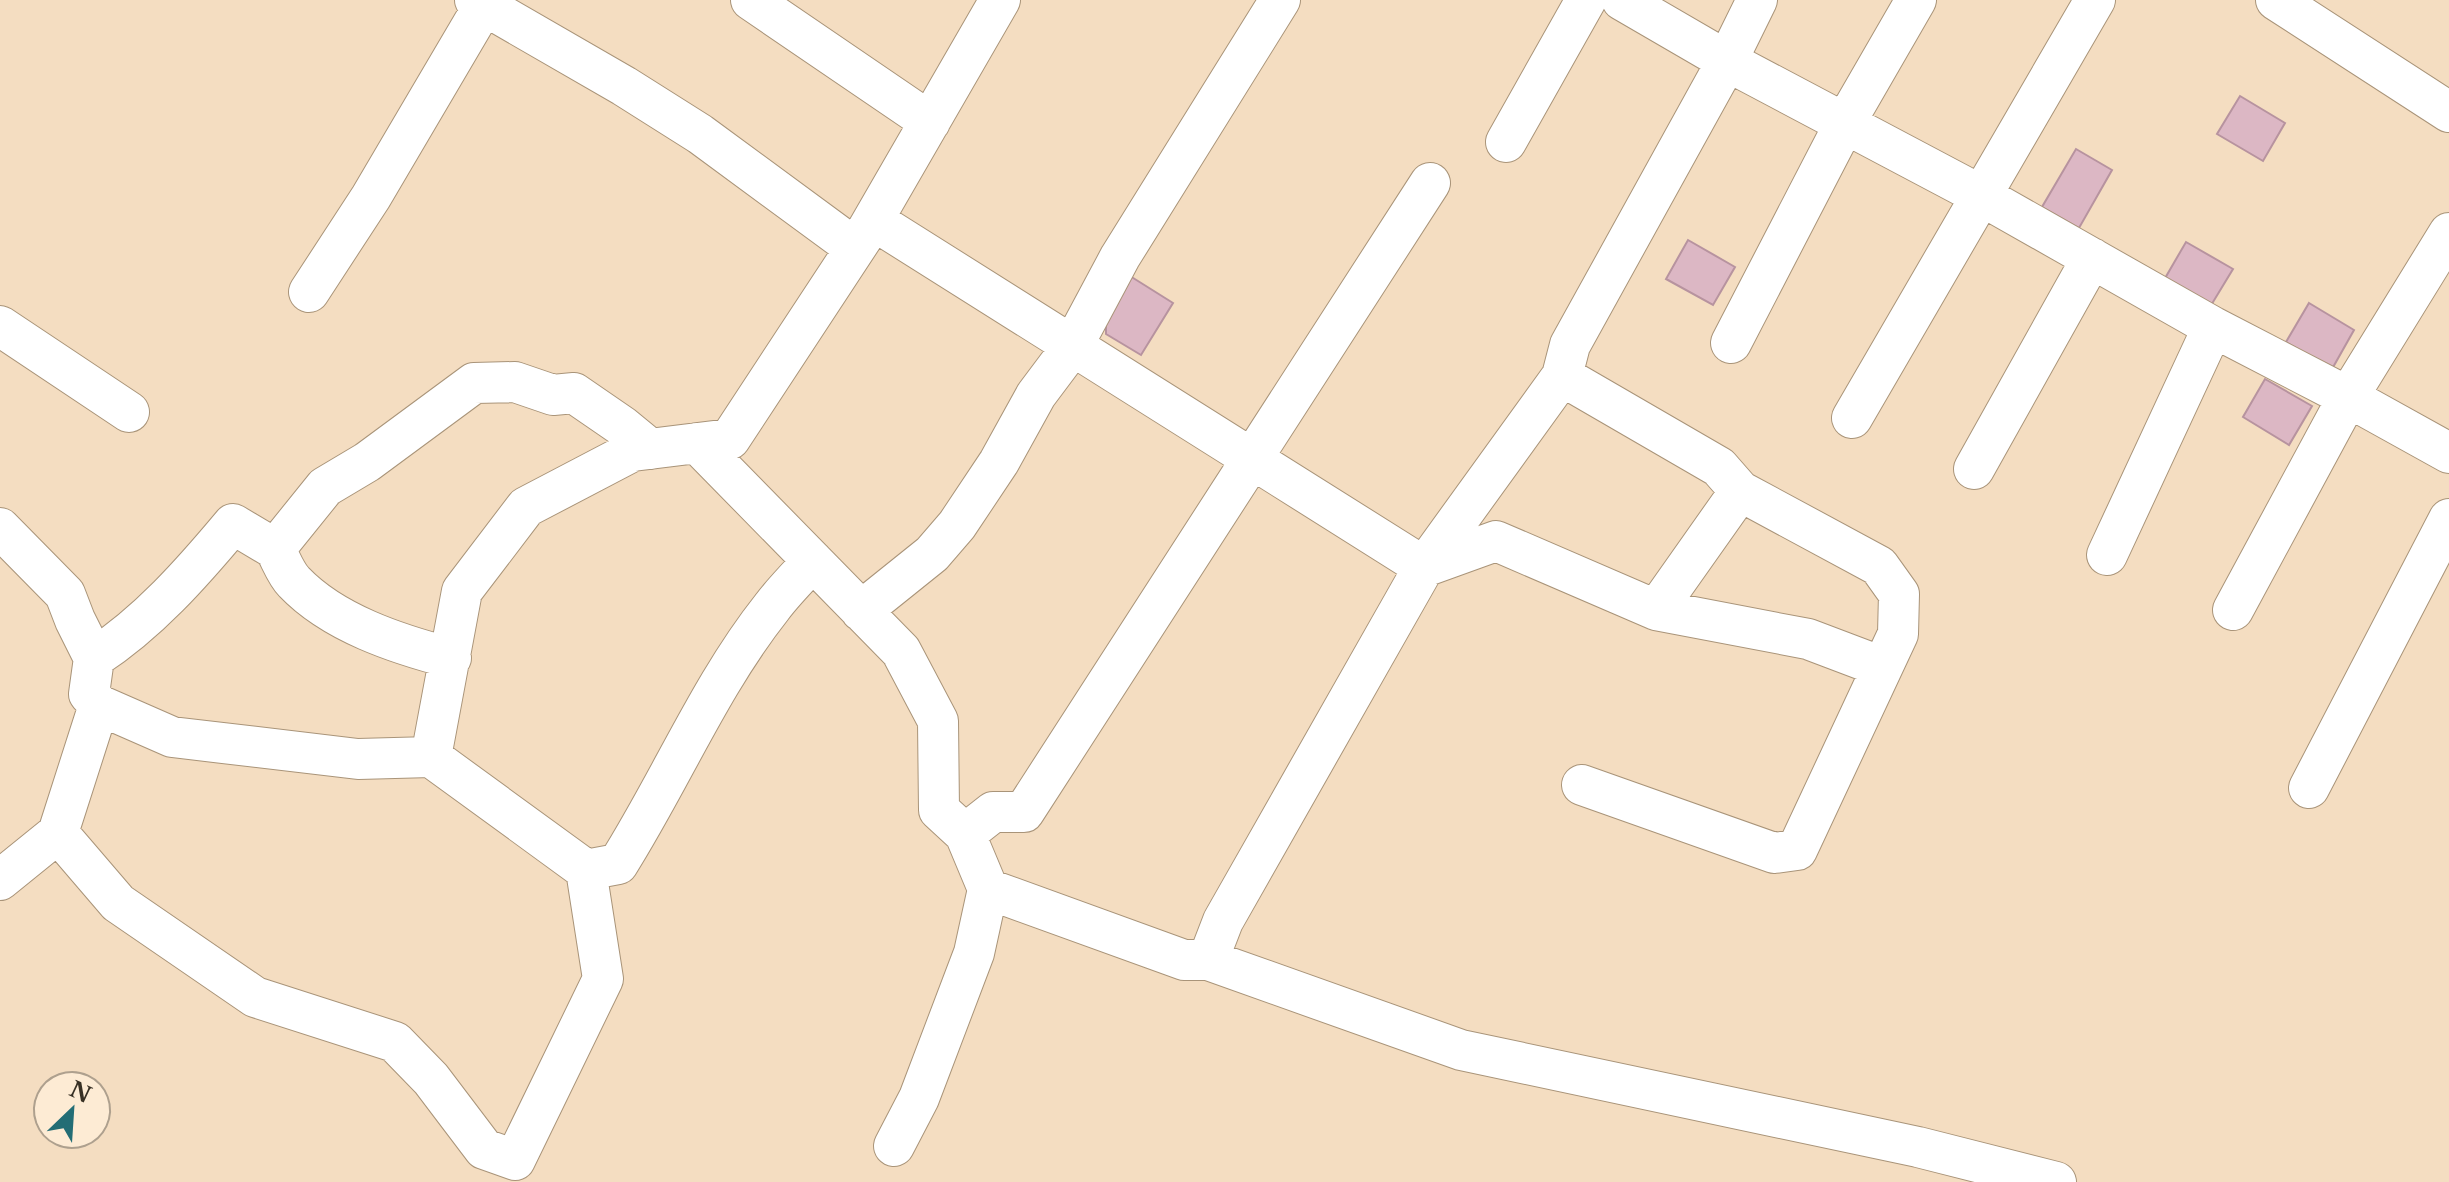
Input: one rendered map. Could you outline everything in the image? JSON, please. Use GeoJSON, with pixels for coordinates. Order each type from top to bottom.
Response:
{"type":"FeatureCollection","features":[{"type":"Feature","properties":{"kind":"street"},"geometry":{"type":"LineString","coordinates":[[751,0],[930,122]]}},
{"type":"Feature","properties":{"kind":"street"},"geometry":{"type":"LineString","coordinates":[[431,757],[462,591],[526,507],[633,451],[730,439],[864,234],[1000,0]]}},
{"type":"Feature","properties":{"kind":"street"},"geometry":{"type":"LineString","coordinates":[[861,611],[932,554],[957,525],[999,462],[1036,395],[1072,347],[1120,257],[1280,0]]}},
{"type":"Feature","properties":{"kind":"street"},"geometry":{"type":"LineString","coordinates":[[1506,142],[1586,0]]}},
{"type":"Feature","properties":{"kind":"street"},"geometry":{"type":"LineString","coordinates":[[1622,0],[1727,61],[1982,196],[2213,327],[2449,453]]}},
{"type":"Feature","properties":{"kind":"street"},"geometry":{"type":"LineString","coordinates":[[1208,960],[1223,921],[1424,567],[1562,376],[1570,345],[1727,61],[1757,0]]}},
{"type":"Feature","properties":{"kind":"street"},"geometry":{"type":"LineString","coordinates":[[1731,343],[1845,123],[1916,0]]}},
{"type":"Feature","properties":{"kind":"street"},"geometry":{"type":"LineString","coordinates":[[1852,418],[2095,0]]}},
{"type":"Feature","properties":{"kind":"street"},"geometry":{"type":"LineString","coordinates":[[2276,0],[2449,112]]}},
{"type":"Feature","properties":{"kind":"street"},"geometry":{"type":"LineString","coordinates":[[309,292],[371,197],[479,2],[864,234],[1072,347],[1253,457],[1424,567]]}},
{"type":"Feature","properties":{"kind":"street"},"geometry":{"type":"LineString","coordinates":[[965,834],[993,812],[1024,812],[1430,183]]}},
{"type":"Feature","properties":{"kind":"street"},"geometry":{"type":"LineString","coordinates":[[2233,610],[2348,397],[2449,233]]}},
{"type":"Feature","properties":{"kind":"street"},"geometry":{"type":"LineString","coordinates":[[1974,469],[2092,258]]}},
{"type":"Feature","properties":{"kind":"street"},"geometry":{"type":"LineString","coordinates":[[0,326],[129,412]]}},
{"type":"Feature","properties":{"kind":"street"},"geometry":{"type":"LineString","coordinates":[[2107,555],[2213,327]]}},
{"type":"Feature","properties":{"kind":"street"},"geometry":{"type":"LineString","coordinates":[[1562,376],[1719,467],[1740,491],[1879,566],[1899,594],[1898,634],[1797,850],[1774,853],[1582,785]]}},
{"type":"Feature","properties":{"kind":"street"},"geometry":{"type":"LineString","coordinates":[[275,549],[325,487],[367,462],[474,383],[515,382],[553,395],[574,393],[650,449]]}},
{"type":"Feature","properties":{"kind":"street"},"geometry":{"type":"LineString","coordinates":[[697,443],[901,651],[938,721],[939,810],[965,834],[988,889],[974,953],[919,1098],[894,1146]]}},
{"type":"Feature","properties":{"kind":"street"},"geometry":{"type":"LineString","coordinates":[[1656,610],[1740,491]]}},
{"type":"Feature","properties":{"kind":"street"},"geometry":{"type":"LineString","coordinates":[[2309,788],[2449,519]]}},
{"type":"Feature","properties":{"kind":"street"},"geometry":{"type":"LineString","coordinates":[[94,658],[122,640],[199,565],[233,524],[275,549],[292,580],[327,610],[361,627],[451,658]]}},
{"type":"Feature","properties":{"kind":"street"},"geometry":{"type":"LineString","coordinates":[[0,528],[65,594],[94,658],[89,694],[99,705],[172,737],[358,759],[431,757],[586,870],[603,979],[515,1160],[484,1149],[431,1079],[395,1042],[255,997],[118,903],[58,833]]}},
{"type":"Feature","properties":{"kind":"street"},"geometry":{"type":"LineString","coordinates":[[1424,567],[1496,541],[1656,610],[1808,639],[1882,667]]}},
{"type":"Feature","properties":{"kind":"street"},"geometry":{"type":"LineString","coordinates":[[586,870],[618,864],[653,809],[719,686],[771,608],[813,561]]}},
{"type":"Feature","properties":{"kind":"street"},"geometry":{"type":"LineString","coordinates":[[0,880],[58,833],[99,705]]}},
{"type":"Feature","properties":{"kind":"street"},"geometry":{"type":"LineString","coordinates":[[988,889],[1184,960],[1208,960],[1461,1050],[1918,1147],[2056,1182]]}},
{"type":"Feature","properties":{"kind":"building"},"geometry":{"type":"Polygon","coordinates":[[[2240,96],[2285,123],[2263,161],[2217,134],[2240,96]]]}},
{"type":"Feature","properties":{"kind":"building"},"geometry":{"type":"Polygon","coordinates":[[[2076,149],[2112,170],[2079,228],[2042,207],[2076,149]]]}},
{"type":"Feature","properties":{"kind":"building"},"geometry":{"type":"Polygon","coordinates":[[[1688,240],[1735,267],[1713,305],[1666,279],[1688,240]]]}},
{"type":"Feature","properties":{"kind":"building"},"geometry":{"type":"Polygon","coordinates":[[[2186,242],[2233,269],[2210,307],[2164,280],[2186,242]]]}},
{"type":"Feature","properties":{"kind":"building"},"geometry":{"type":"Polygon","coordinates":[[[1130,276],[1173,303],[1141,355],[1106,334],[1106,316],[1130,276]]]}},
{"type":"Feature","properties":{"kind":"building"},"geometry":{"type":"Polygon","coordinates":[[[2309,303],[2354,330],[2332,369],[2286,342],[2309,303]]]}},
{"type":"Feature","properties":{"kind":"building"},"geometry":{"type":"Polygon","coordinates":[[[2265,379],[2312,406],[2289,445],[2243,417],[2265,379]]]}}]}
